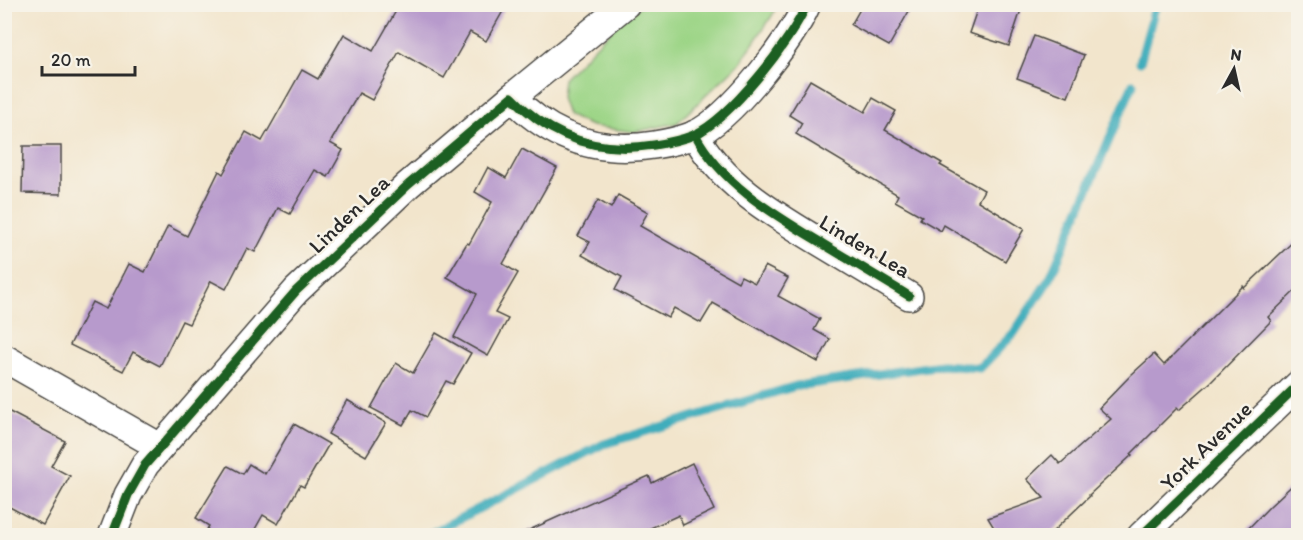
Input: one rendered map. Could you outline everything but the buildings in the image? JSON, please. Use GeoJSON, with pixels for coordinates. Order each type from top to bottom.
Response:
{"type":"FeatureCollection","features":[{"type":"Feature","properties":{"kind":"street","name":"Linden Lea"},"geometry":{"type":"LineString","coordinates":[[112,536],[128,495],[145,465],[296,291],[408,185],[626,4]]}},
{"type":"Feature","properties":{"kind":"street"},"geometry":{"type":"LineString","coordinates":[[512,97],[547,127],[576,140],[607,147],[640,147],[675,141],[695,134],[717,119],[742,96],[778,50],[807,4]]}},
{"type":"Feature","properties":{"kind":"street","name":"Linden Lea"},"geometry":{"type":"LineString","coordinates":[[695,134],[702,148],[746,194],[795,227],[909,296]]}},
{"type":"Feature","properties":{"kind":"street"},"geometry":{"type":"LineString","coordinates":[[4,358],[160,447]]}},
{"type":"Feature","properties":{"kind":"street","name":"York Avenue"},"geometry":{"type":"LineString","coordinates":[[1141,536],[1299,385]]}},
{"type":"Feature","properties":{"kind":"green space"},"geometry":{"type":"Polygon","coordinates":[[[642,5],[777,5],[740,63],[677,123],[634,132],[591,126],[567,115],[561,98],[563,79],[622,19],[642,5]]]}},
{"type":"Feature","properties":{"kind":"waterway"},"geometry":{"type":"LineString","coordinates":[[1140,62],[1156,4]]}},
{"type":"Feature","properties":{"kind":"waterway"},"geometry":{"type":"LineString","coordinates":[[426,536],[604,444],[796,386],[942,365],[980,368],[1014,333],[1050,278],[1133,84]]}},
{"type":"Feature","properties":{"kind":"cycle path"},"geometry":{"type":"LineString","coordinates":[[112,536],[128,495],[145,465],[296,291],[408,185],[512,97],[527,111],[559,133],[595,145],[633,147],[659,144],[694,135],[709,126],[742,96],[788,38],[807,4]]}},
{"type":"Feature","properties":{"kind":"cycle path"},"geometry":{"type":"LineString","coordinates":[[695,134],[720,169],[751,197],[787,222],[909,296]]}},
{"type":"Feature","properties":{"kind":"cycle path"},"geometry":{"type":"LineString","coordinates":[[1141,536],[1298,385]]}}]}
